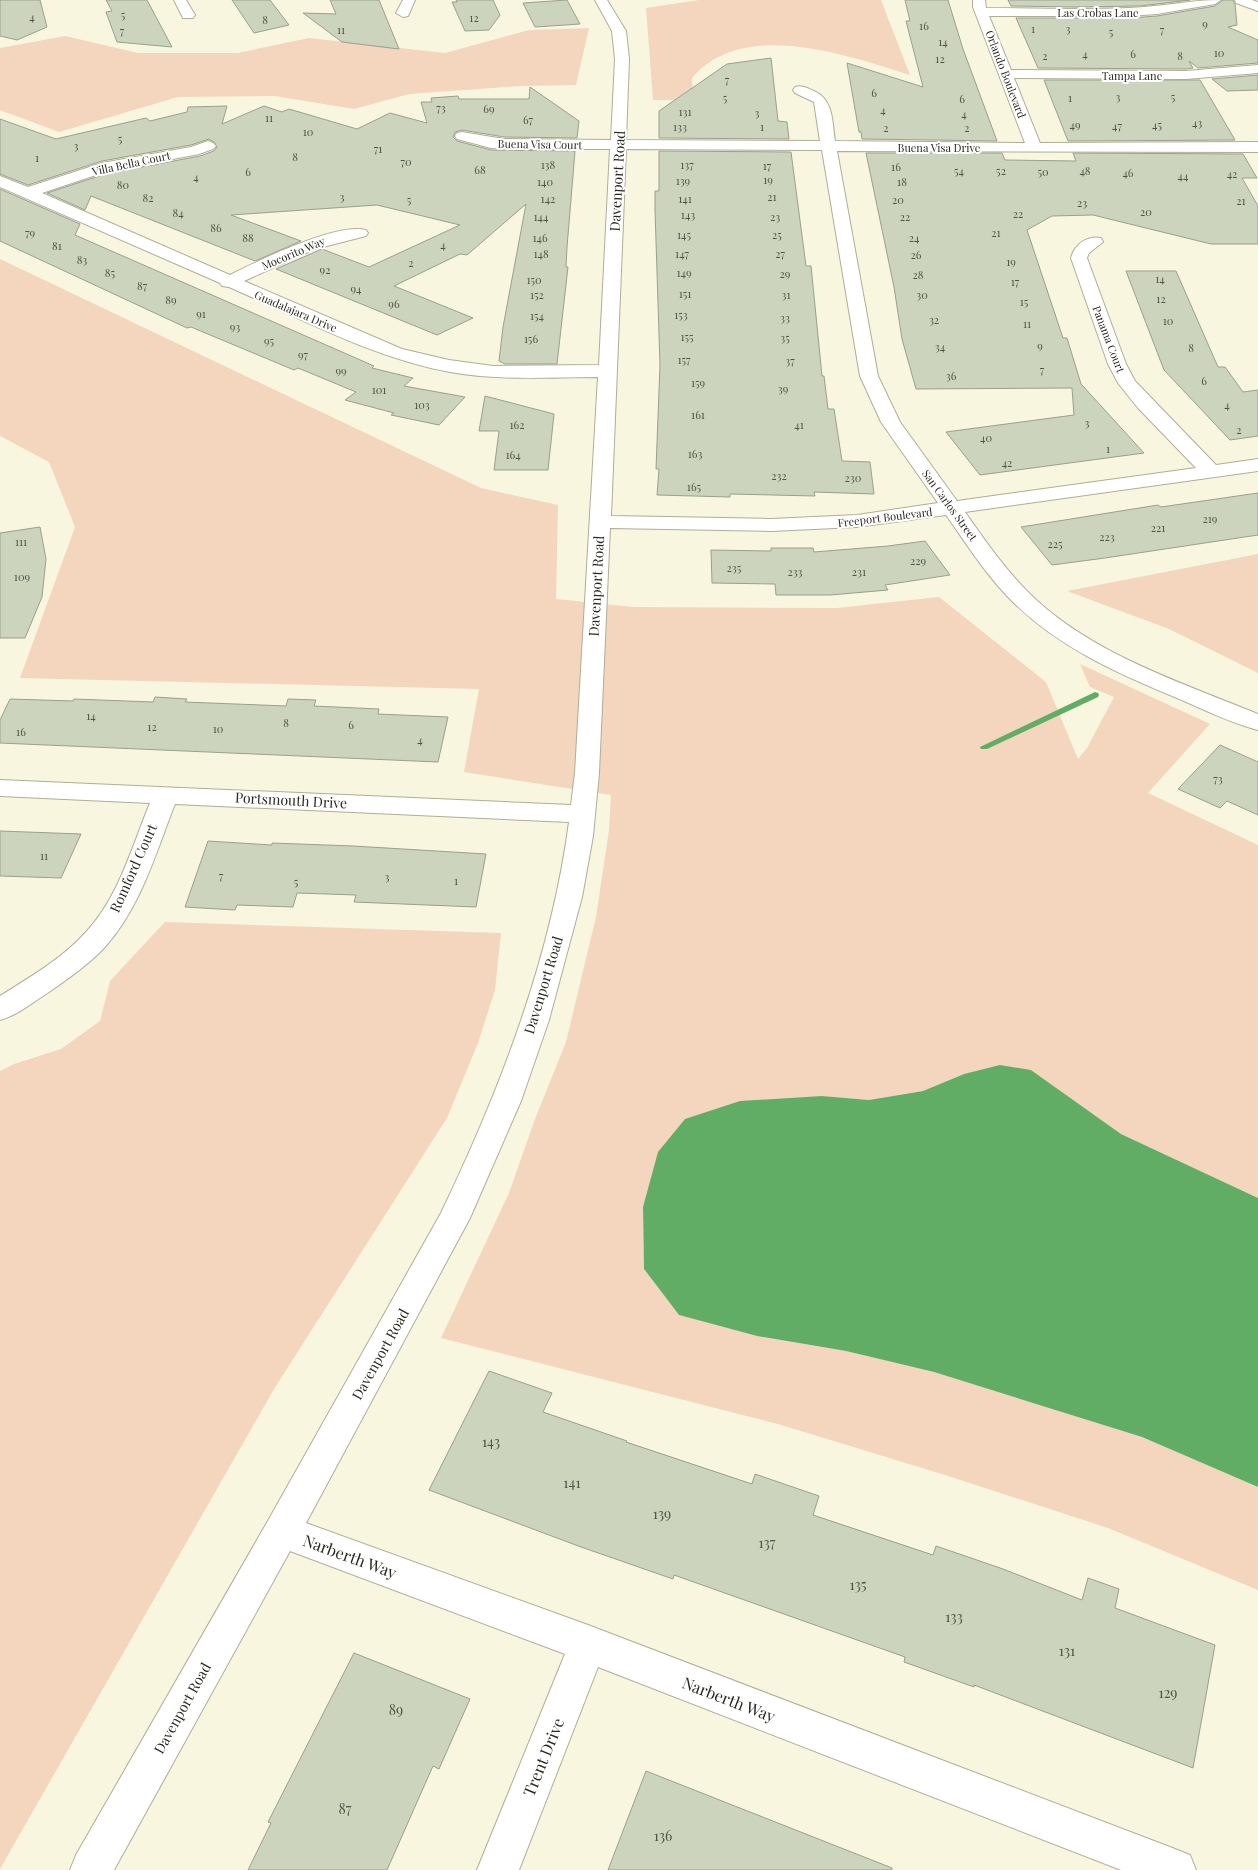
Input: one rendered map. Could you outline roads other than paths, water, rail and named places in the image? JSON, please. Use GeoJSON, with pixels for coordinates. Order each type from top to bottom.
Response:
{"type":"FeatureCollection","features":[{"type":"Feature","properties":{"kind":"street"},"geometry":{"type":"LineString","coordinates":[[180,0],[188,15]]}},
{"type":"Feature","properties":{"kind":"street"},"geometry":{"type":"LineString","coordinates":[[403,13],[410,0]]}},
{"type":"Feature","properties":{"kind":"street","name":"Davenport Road"},"geometry":{"type":"LineString","coordinates":[[90,1870],[421,1281],[480,1165],[514,1080],[547,978],[570,896],[587,773],[619,144],[621,37],[612,17],[601,0]]}},
{"type":"Feature","properties":{"kind":"street","name":"Las Crobas Lane"},"geometry":{"type":"LineString","coordinates":[[980,6],[1129,12],[1157,10],[1215,0]]}},
{"type":"Feature","properties":{"kind":"street"},"geometry":{"type":"LineString","coordinates":[[1241,0],[1258,8]]}},
{"type":"Feature","properties":{"kind":"street","name":"Orlando Boulevard"},"geometry":{"type":"LineString","coordinates":[[980,6],[1034,147]]}},
{"type":"Feature","properties":{"kind":"street","name":"Tampa Lane"},"geometry":{"type":"LineString","coordinates":[[1006,74],[1186,75],[1258,69]]}},
{"type":"Feature","properties":{"kind":"street","name":"San Carlos Street"},"geometry":{"type":"LineString","coordinates":[[800,90],[818,98],[821,102],[871,382],[878,401],[894,428],[1001,574],[1027,603],[1048,621],[1075,639],[1124,666],[1258,723]]}},
{"type":"Feature","properties":{"kind":"street","name":"Buena Visa Court"},"geometry":{"type":"LineString","coordinates":[[462,136],[485,142],[504,144],[619,144]]}},
{"type":"Feature","properties":{"kind":"street","name":"Buena Visa Drive"},"geometry":{"type":"LineString","coordinates":[[619,144],[1258,147]]}},
{"type":"Feature","properties":{"kind":"street","name":"Villa Bella Court"},"geometry":{"type":"LineString","coordinates":[[27,193],[102,168],[194,151],[208,146]]}},
{"type":"Feature","properties":{"kind":"street","name":"Guadalajara Drive"},"geometry":{"type":"LineString","coordinates":[[0,181],[228,282],[396,353],[449,366],[493,372],[608,371]]}},
{"type":"Feature","properties":{"kind":"street","name":"Mocorito Way"},"geometry":{"type":"LineString","coordinates":[[228,282],[303,247],[335,236],[360,233]]}},
{"type":"Feature","properties":{"kind":"street","name":"Panama Court"},"geometry":{"type":"LineString","coordinates":[[1095,242],[1084,247],[1079,253],[1079,258],[1122,374],[1134,393],[1212,472]]}},
{"type":"Feature","properties":{"kind":"street","name":"Freeport Boulevard"},"geometry":{"type":"LineString","coordinates":[[600,522],[771,525],[857,521],[1258,465]]}},
{"type":"Feature","properties":{"kind":"street","name":"Portsmouth Drive"},"geometry":{"type":"LineString","coordinates":[[0,788],[582,814]]}},
{"type":"Feature","properties":{"kind":"street","name":"Romford Court"},"geometry":{"type":"LineString","coordinates":[[0,1010],[80,955],[97,938],[123,898],[166,794]]}},
{"type":"Feature","properties":{"kind":"street","name":"Narberth Way"},"geometry":{"type":"LineString","coordinates":[[282,1531],[588,1644],[1175,1870]]}},
{"type":"Feature","properties":{"kind":"street","name":"Trent Drive"},"geometry":{"type":"LineString","coordinates":[[498,1870],[588,1644]]}},
{"type":"Feature","properties":{"kind":"waterway"},"geometry":{"type":"LineString","coordinates":[[984,747],[1095,695]]}}]}
